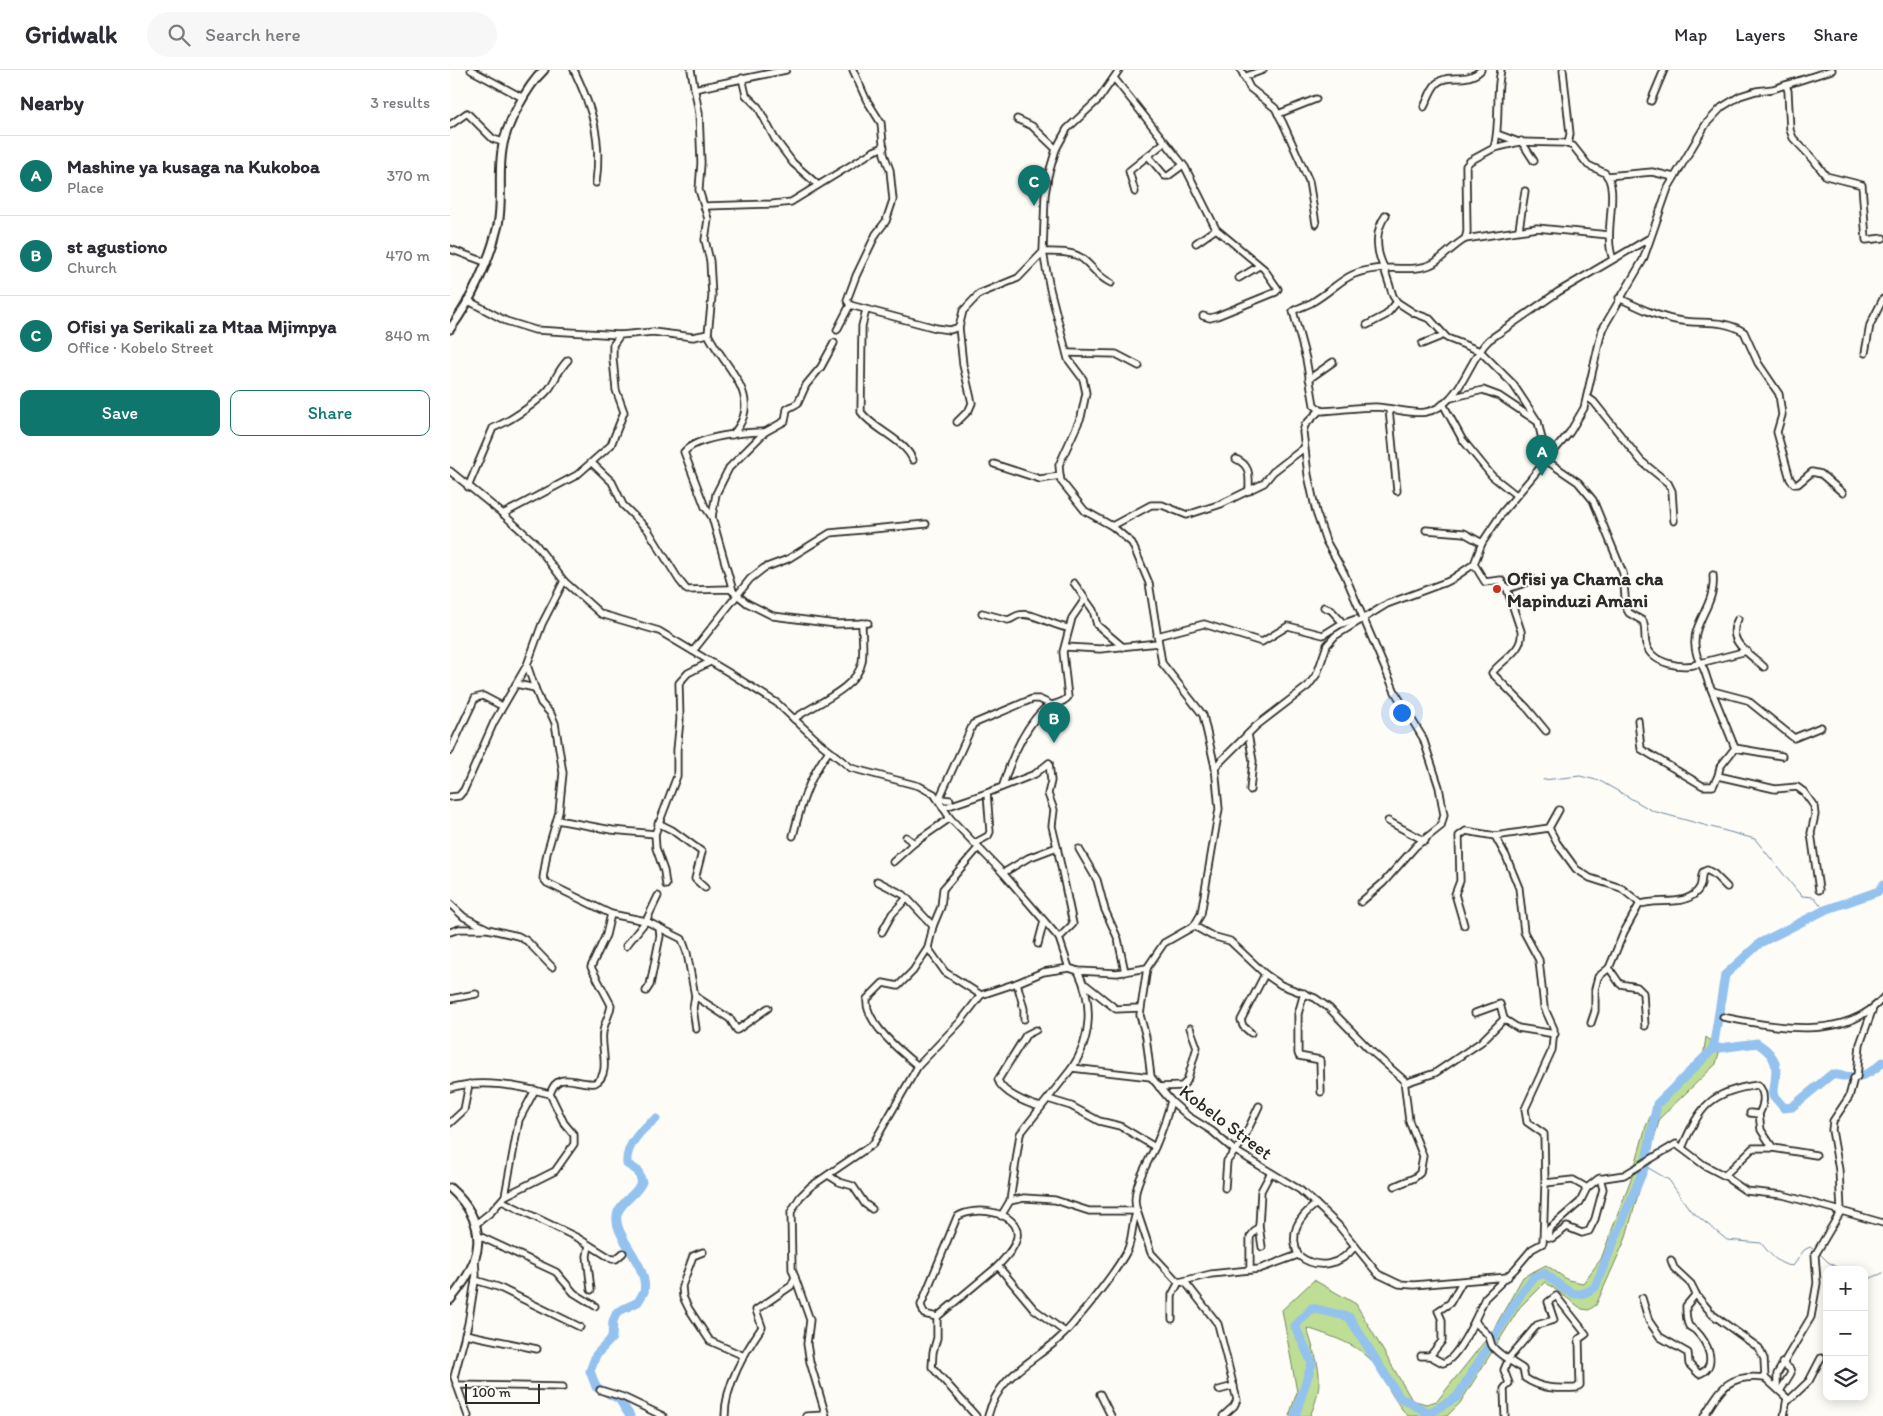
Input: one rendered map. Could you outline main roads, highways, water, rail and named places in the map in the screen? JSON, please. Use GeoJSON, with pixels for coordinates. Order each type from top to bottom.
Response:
{"type":"FeatureCollection","features":[{"type":"Feature","properties":{"kind":"waterway"},"geometry":{"type":"LineString","coordinates":[[1543,780],[1580,776],[1600,781],[1653,811],[1755,839],[1798,892],[1802,896],[1814,897],[1825,910]]}},
{"type":"Feature","properties":{"kind":"waterway"},"geometry":{"type":"LineString","coordinates":[[1295,1416],[1312,1363],[1295,1326],[1312,1308],[1349,1317],[1399,1397],[1429,1413],[1457,1397],[1522,1292],[1534,1277],[1544,1273],[1574,1294],[1581,1294],[1595,1287],[1645,1166],[1657,1104],[1713,1049],[1725,975],[1760,943],[1825,910],[1879,891],[1883,885]]}},
{"type":"Feature","properties":{"kind":"waterway"},"geometry":{"type":"LineString","coordinates":[[1713,1049],[1757,1043],[1765,1049],[1774,1059],[1776,1078],[1773,1095],[1784,1108],[1792,1107],[1832,1074],[1847,1077],[1865,1075],[1883,1062]]}},
{"type":"Feature","properties":{"kind":"waterway"},"geometry":{"type":"LineString","coordinates":[[630,1416],[619,1399],[596,1387],[590,1371],[596,1355],[612,1338],[613,1321],[617,1312],[638,1302],[644,1292],[644,1281],[641,1271],[619,1230],[617,1221],[620,1208],[642,1182],[638,1171],[627,1164],[629,1151],[640,1132],[656,1119]]}},
{"type":"Feature","properties":{"kind":"waterway"},"geometry":{"type":"LineString","coordinates":[[1645,1166],[1669,1180],[1690,1210],[1727,1240],[1761,1243],[1771,1255],[1783,1264],[1793,1266],[1804,1250],[1810,1247],[1814,1250]]}},
{"type":"Feature","properties":{"kind":"waterway"},"geometry":{"type":"LineString","coordinates":[[1819,1253],[1836,1266]]}},
{"type":"Feature","properties":{"kind":"waterway"},"geometry":{"type":"LineString","coordinates":[[1868,1279],[1883,1273]]}},
{"type":"Feature","properties":{"kind":"place","name":"Ofisi ya Serikali za Mtaa Mjimpya"},"geometry":{"type":"Point","coordinates":[1034,206]}},
{"type":"Feature","properties":{"kind":"place","name":"Mashine ya kusaga na Kukoboa"},"geometry":{"type":"Point","coordinates":[1542,476]}},
{"type":"Feature","properties":{"kind":"place","name":"Ofisi ya Chama cha Mapinduzi Amani"},"geometry":{"type":"Point","coordinates":[1497,589]}},
{"type":"Feature","properties":{"kind":"place","name":"st agustiono"},"geometry":{"type":"Point","coordinates":[1054,743]}}]}
